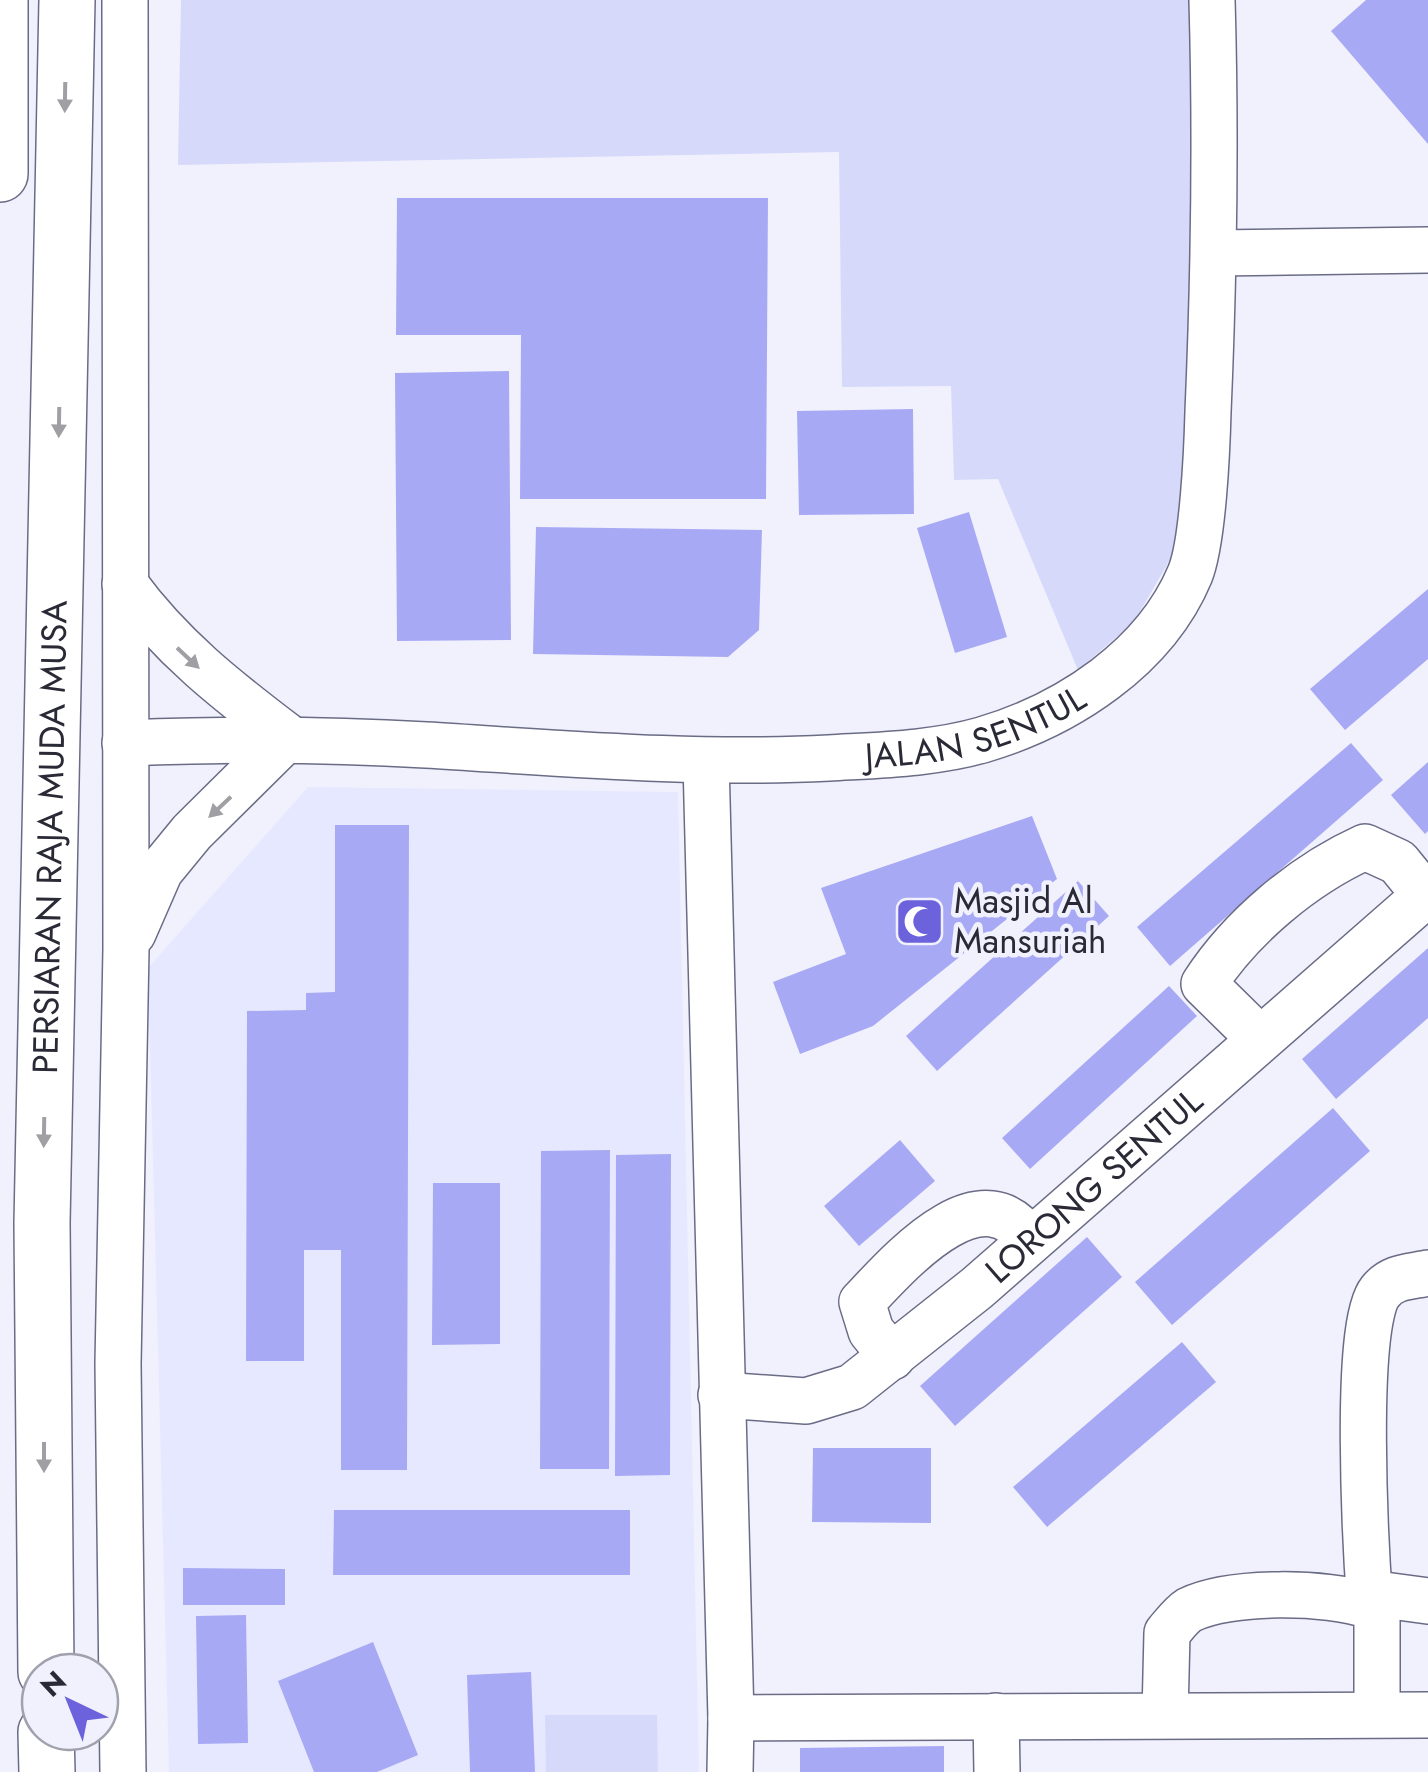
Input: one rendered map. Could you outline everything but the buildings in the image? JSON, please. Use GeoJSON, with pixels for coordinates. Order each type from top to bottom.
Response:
{"type":"FeatureCollection","features":[{"type":"Feature","properties":{"kind":"main road"},"geometry":{"type":"LineString","coordinates":[[0,0],[0,174]]}},
{"type":"Feature","properties":{"kind":"main road","name":"PERSIARAN RAJA MUDA MUSA"},"geometry":{"type":"LineString","coordinates":[[46,1652],[42,1223],[67,0]]}},
{"type":"Feature","properties":{"kind":"street"},"geometry":{"type":"LineString","coordinates":[[123,1772],[118,1364],[126,949],[125,0]]}},
{"type":"Feature","properties":{"kind":"street","name":"JALAN SENTUL"},"geometry":{"type":"LineString","coordinates":[[125,742],[288,737],[706,762],[896,754],[980,740],[1056,709],[1097,686],[1134,654],[1159,625],[1191,572],[1206,461],[1215,253],[1212,0]]}},
{"type":"Feature","properties":{"kind":"street"},"geometry":{"type":"LineString","coordinates":[[1215,253],[1428,250]]}},
{"type":"Feature","properties":{"kind":"street"},"geometry":{"type":"LineString","coordinates":[[125,584],[161,633],[196,666],[288,737],[192,832],[160,872],[126,949]]}},
{"type":"Feature","properties":{"kind":"street"},"geometry":{"type":"LineString","coordinates":[[706,762],[730,1772]]}},
{"type":"Feature","properties":{"kind":"street"},"geometry":{"type":"LineString","coordinates":[[1260,1038],[1204,984],[1223,956],[1259,921],[1334,861],[1365,847],[1398,862],[1427,894]]}},
{"type":"Feature","properties":{"kind":"street","name":"LORONG SENTUL"},"geometry":{"type":"LineString","coordinates":[[722,1395],[806,1402],[852,1386],[892,1357],[1208,1089],[1260,1038],[1427,894]]}},
{"type":"Feature","properties":{"kind":"street"},"geometry":{"type":"LineString","coordinates":[[892,1357],[871,1331],[862,1302],[898,1265],[959,1216],[998,1214],[1019,1225],[1030,1241]]}},
{"type":"Feature","properties":{"kind":"street"},"geometry":{"type":"LineString","coordinates":[[1377,1714],[1378,1620],[1369,1599],[1364,1347],[1377,1294],[1396,1278],[1428,1274]]}},
{"type":"Feature","properties":{"kind":"street"},"geometry":{"type":"LineString","coordinates":[[1166,1715],[1167,1633],[1186,1611],[1226,1598],[1428,1600]]}},
{"type":"Feature","properties":{"kind":"street"},"geometry":{"type":"LineString","coordinates":[[731,1718],[1428,1715]]}},
{"type":"Feature","properties":{"kind":"street"},"geometry":{"type":"LineString","coordinates":[[996,1716],[997,1772]]}},
{"type":"Feature","properties":{"kind":"shaded area"},"geometry":{"type":"Polygon","coordinates":[[[181,0],[1196,0],[1187,530],[1134,622],[1078,670],[998,479],[954,480],[951,386],[842,387],[839,152],[178,165],[181,0]]]}},
{"type":"Feature","properties":{"kind":"shaded area"},"geometry":{"type":"Polygon","coordinates":[[[308,787],[678,792],[699,1772],[169,1772],[148,968],[308,787]]]}},
{"type":"Feature","properties":{"kind":"shaded area"},"geometry":{"type":"Polygon","coordinates":[[[545,1715],[657,1715],[658,1772],[546,1772],[545,1715]]]}},
{"type":"Feature","properties":{"kind":"place","name":"Masjid Al Mansuriah"},"geometry":{"type":"Point","coordinates":[919,921]}}]}
